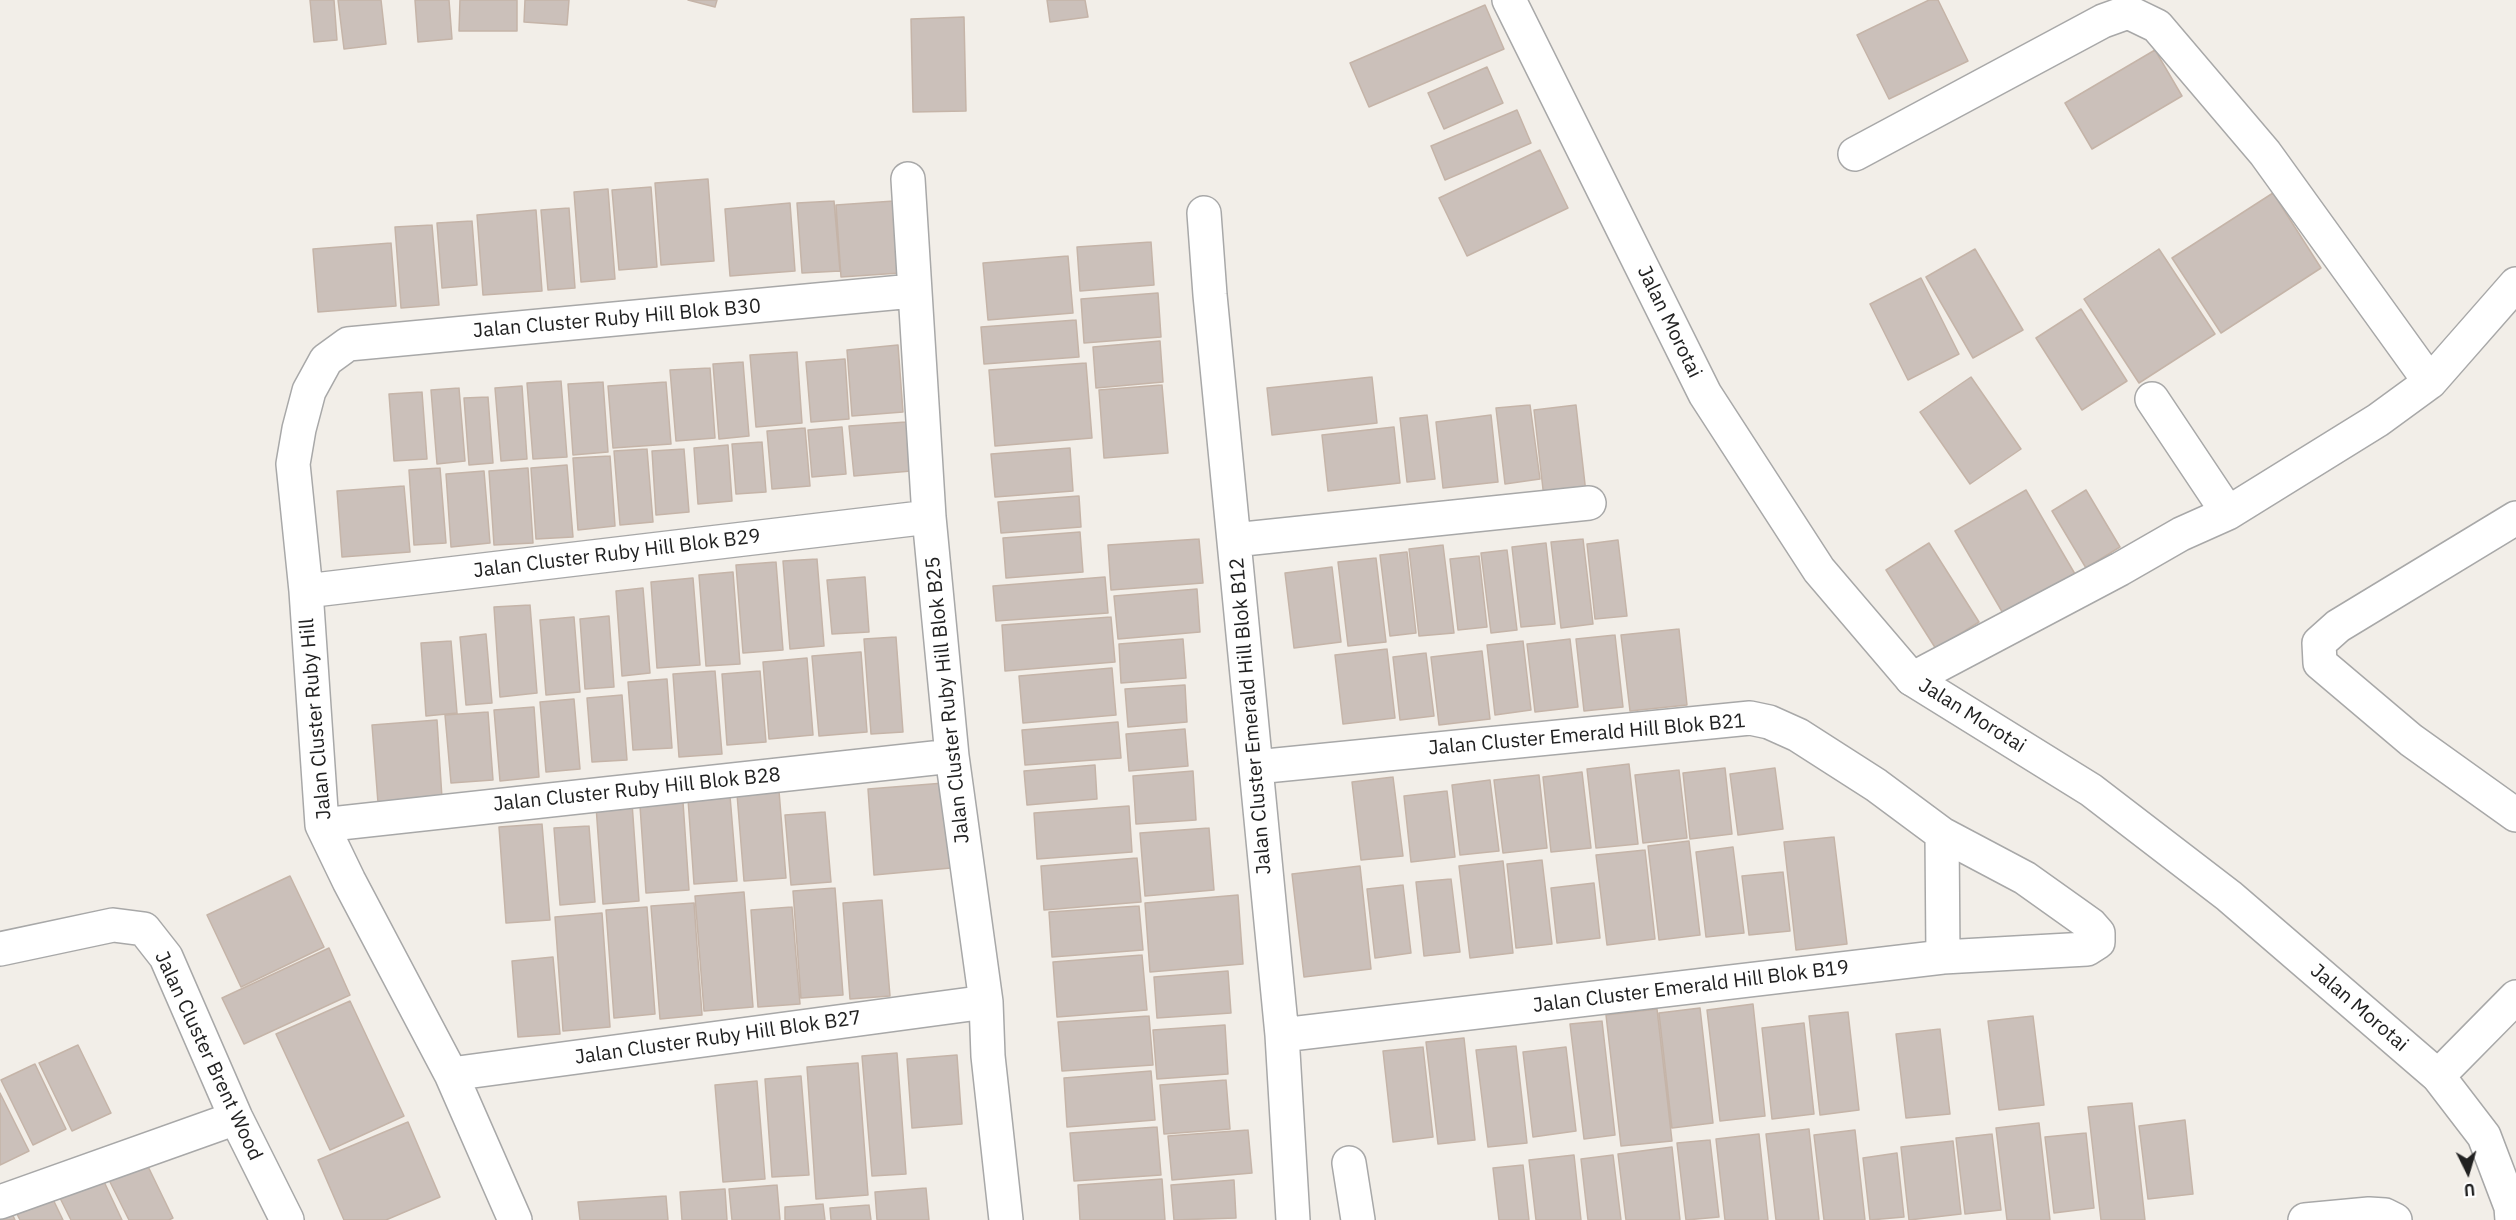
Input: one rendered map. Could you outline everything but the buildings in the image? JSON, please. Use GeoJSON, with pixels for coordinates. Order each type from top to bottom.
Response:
{"type":"FeatureCollection","features":[{"type":"Feature","properties":{"kind":"street","name":"Jalan Morotai"},"geometry":{"type":"LineString","coordinates":[[1509,0],[1705,394],[1819,570],[1912,679],[2091,790],[2229,896],[2438,1076],[2484,1136],[2511,1207],[2512,1220]]}},
{"type":"Feature","properties":{"kind":"street"},"geometry":{"type":"LineString","coordinates":[[1855,154],[2103,21],[2128,12],[2157,27],[2265,153],[2430,382]]}},
{"type":"Feature","properties":{"kind":"street","name":"Jalan Cluster Ruby Hill Blok B25"},"geometry":{"type":"LineString","coordinates":[[908,179],[913,291],[929,517],[952,756],[986,1002],[988,1056],[1006,1220]]}},
{"type":"Feature","properties":{"kind":"street","name":"Jalan Cluster Emerald Hill Blok B12"},"geometry":{"type":"LineString","coordinates":[[1204,213],[1281,1035],[1293,1220]]}},
{"type":"Feature","properties":{"kind":"street"},"geometry":{"type":"LineString","coordinates":[[1912,679],[2181,534],[2228,513],[2378,420],[2430,382],[2516,284]]}},
{"type":"Feature","properties":{"kind":"street","name":"Jalan Cluster Ruby Hill Blok B30"},"geometry":{"type":"LineString","coordinates":[[326,360],[348,344],[913,291]]}},
{"type":"Feature","properties":{"kind":"street","name":"Jalan Cluster Ruby Hill"},"geometry":{"type":"LineString","coordinates":[[326,360],[309,391],[293,464],[306,591],[322,825],[451,1074],[515,1220]]}},
{"type":"Feature","properties":{"kind":"street"},"geometry":{"type":"LineString","coordinates":[[2152,399],[2228,513]]}},
{"type":"Feature","properties":{"kind":"street"},"geometry":{"type":"LineString","coordinates":[[1234,540],[1589,503]]}},
{"type":"Feature","properties":{"kind":"street","name":"Jalan Cluster Ruby Hill Blok B29"},"geometry":{"type":"LineString","coordinates":[[306,591],[929,517]]}},
{"type":"Feature","properties":{"kind":"street"},"geometry":{"type":"LineString","coordinates":[[2516,518],[2338,626],[2319,643],[2320,663],[2411,740],[2516,814]]}},
{"type":"Feature","properties":{"kind":"street","name":"Jalan Cluster Emerald Hill Blok B21"},"geometry":{"type":"LineString","coordinates":[[1256,767],[1750,718],[1769,722],[1798,735],[1876,785],[1942,834],[2025,878],[2091,925],[2098,933],[2098,942]]}},
{"type":"Feature","properties":{"kind":"street","name":"Jalan Cluster Ruby Hill Blok B28"},"geometry":{"type":"LineString","coordinates":[[322,825],[952,756]]}},
{"type":"Feature","properties":{"kind":"street"},"geometry":{"type":"LineString","coordinates":[[1942,834],[1943,957]]}},
{"type":"Feature","properties":{"kind":"street","name":"Jalan Cluster Brent Wood"},"geometry":{"type":"LineString","coordinates":[[0,949],[113,925],[144,929],[166,957],[236,1118],[287,1220]]}},
{"type":"Feature","properties":{"kind":"street","name":"Jalan Cluster Emerald Hill Blok B19"},"geometry":{"type":"LineString","coordinates":[[1281,1035],[1943,957],[2087,949],[2098,942]]}},
{"type":"Feature","properties":{"kind":"street"},"geometry":{"type":"LineString","coordinates":[[2438,1076],[2516,997]]}},
{"type":"Feature","properties":{"kind":"street","name":"Jalan Cluster Ruby Hill Blok B27"},"geometry":{"type":"LineString","coordinates":[[451,1074],[986,1002]]}},
{"type":"Feature","properties":{"kind":"street"},"geometry":{"type":"LineString","coordinates":[[0,1202],[236,1118]]}},
{"type":"Feature","properties":{"kind":"street"},"geometry":{"type":"LineString","coordinates":[[1348,1163],[1358,1220]]}},
{"type":"Feature","properties":{"kind":"street"},"geometry":{"type":"LineString","coordinates":[[2305,1220],[2382,1217]]}}]}
